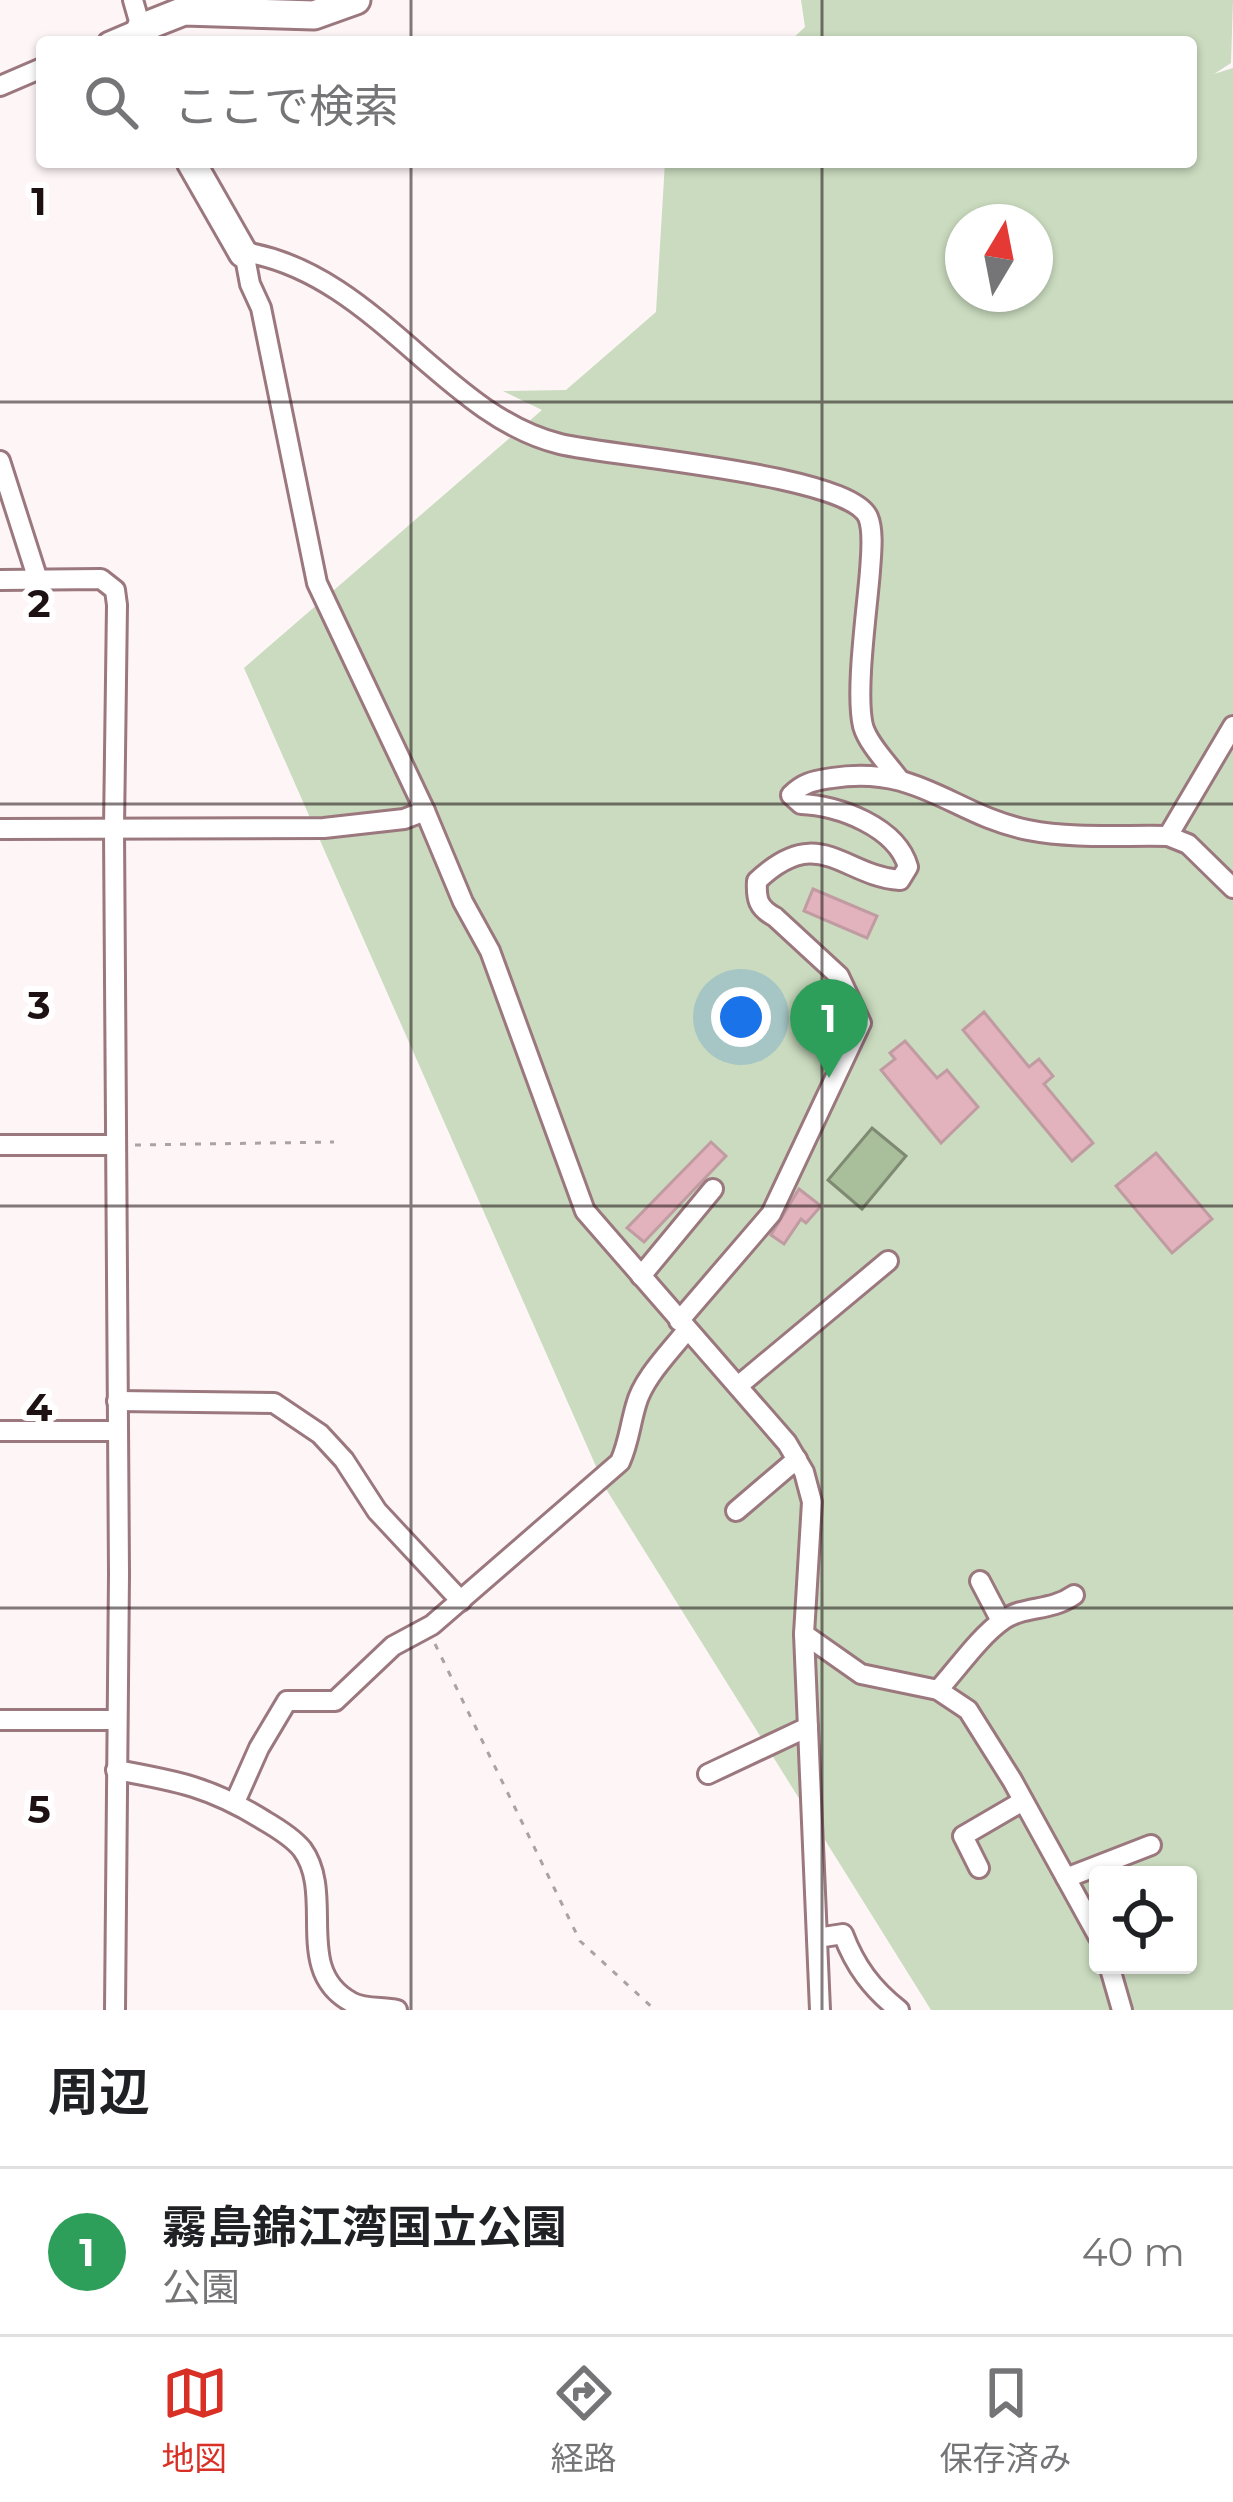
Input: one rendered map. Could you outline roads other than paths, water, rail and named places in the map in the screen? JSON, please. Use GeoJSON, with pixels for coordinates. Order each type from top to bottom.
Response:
{"type":"FeatureCollection","features":[{"type":"Feature","properties":{"kind":"street"},"geometry":{"type":"LineString","coordinates":[[133,0],[144,35],[184,11],[314,14],[356,0]]}},
{"type":"Feature","properties":{"kind":"street"},"geometry":{"type":"LineString","coordinates":[[0,86],[36,71]]}},
{"type":"Feature","properties":{"kind":"street"},"geometry":{"type":"LineString","coordinates":[[194,168],[243,253],[261,308],[317,583],[490,951],[584,1211],[738,1386],[804,1472],[812,1502],[804,1634],[820,2010]]}},
{"type":"Feature","properties":{"kind":"street"},"geometry":{"type":"LineString","coordinates":[[243,253],[292,263],[348,296],[470,395],[535,435],[557,444],[778,478],[830,490],[861,508],[870,520],[871,553],[864,730],[899,779]]}},
{"type":"Feature","properties":{"kind":"street"},"geometry":{"type":"LineString","coordinates":[[0,461],[38,580]]}},
{"type":"Feature","properties":{"kind":"street"},"geometry":{"type":"LineString","coordinates":[[0,580],[101,579],[115,590],[115,2010]]}},
{"type":"Feature","properties":{"kind":"street"},"geometry":{"type":"LineString","coordinates":[[1168,836],[1233,726]]}},
{"type":"Feature","properties":{"kind":"street"},"geometry":{"type":"LineString","coordinates":[[235,1802],[287,1701],[335,1701],[393,1646],[460,1600],[620,1462],[632,1436],[643,1389],[683,1326],[771,1214],[861,1023],[838,976],[764,911],[756,899],[758,880],[775,864],[822,853],[886,879],[901,880],[908,867],[891,840],[851,815],[827,805],[801,804],[791,795],[802,783],[863,773],[899,779],[1025,830],[1168,836],[1188,844],[1233,888]]}},
{"type":"Feature","properties":{"kind":"street"},"geometry":{"type":"LineString","coordinates":[[0,830],[324,827],[404,820],[425,812]]}},
{"type":"Feature","properties":{"kind":"street"},"geometry":{"type":"LineString","coordinates":[[0,1145],[116,1145]]}},
{"type":"Feature","properties":{"kind":"street"},"geometry":{"type":"LineString","coordinates":[[641,1276],[713,1190]]}},
{"type":"Feature","properties":{"kind":"street"},"geometry":{"type":"LineString","coordinates":[[738,1386],[888,1261]]}},
{"type":"Feature","properties":{"kind":"street"},"geometry":{"type":"LineString","coordinates":[[117,1401],[274,1403],[332,1447],[377,1511],[460,1600]]}},
{"type":"Feature","properties":{"kind":"street"},"geometry":{"type":"LineString","coordinates":[[0,1431],[116,1431]]}},
{"type":"Feature","properties":{"kind":"street"},"geometry":{"type":"LineString","coordinates":[[736,1510],[796,1459]]}},
{"type":"Feature","properties":{"kind":"street"},"geometry":{"type":"LineString","coordinates":[[980,1581],[1001,1621]]}},
{"type":"Feature","properties":{"kind":"street"},"geometry":{"type":"LineString","coordinates":[[938,1690],[1001,1621],[1017,1613],[1057,1607],[1074,1595]]}},
{"type":"Feature","properties":{"kind":"street"},"geometry":{"type":"LineString","coordinates":[[804,1634],[861,1674],[938,1690],[968,1710],[1089,1920]]}},
{"type":"Feature","properties":{"kind":"street"},"geometry":{"type":"LineString","coordinates":[[0,1720],[116,1720]]}},
{"type":"Feature","properties":{"kind":"street"},"geometry":{"type":"LineString","coordinates":[[708,1774],[808,1727]]}},
{"type":"Feature","properties":{"kind":"street"},"geometry":{"type":"LineString","coordinates":[[116,1769],[195,1784],[235,1802],[300,1846],[315,1872],[316,1955],[332,1987],[354,2004],[397,2010]]}},
{"type":"Feature","properties":{"kind":"street"},"geometry":{"type":"LineString","coordinates":[[979,1868],[963,1836],[1023,1801]]}},
{"type":"Feature","properties":{"kind":"street"},"geometry":{"type":"LineString","coordinates":[[1066,1878],[1151,1844]]}},
{"type":"Feature","properties":{"kind":"street"},"geometry":{"type":"LineString","coordinates":[[817,1938],[843,1934],[853,1961],[899,2010]]}},
{"type":"Feature","properties":{"kind":"street"},"geometry":{"type":"LineString","coordinates":[[1112,1974],[1122,2010]]}},
{"type":"Feature","properties":{"kind":"place","name":"霧島錦江湾国立公園"},"geometry":{"type":"Point","coordinates":[829,1078]}}]}
